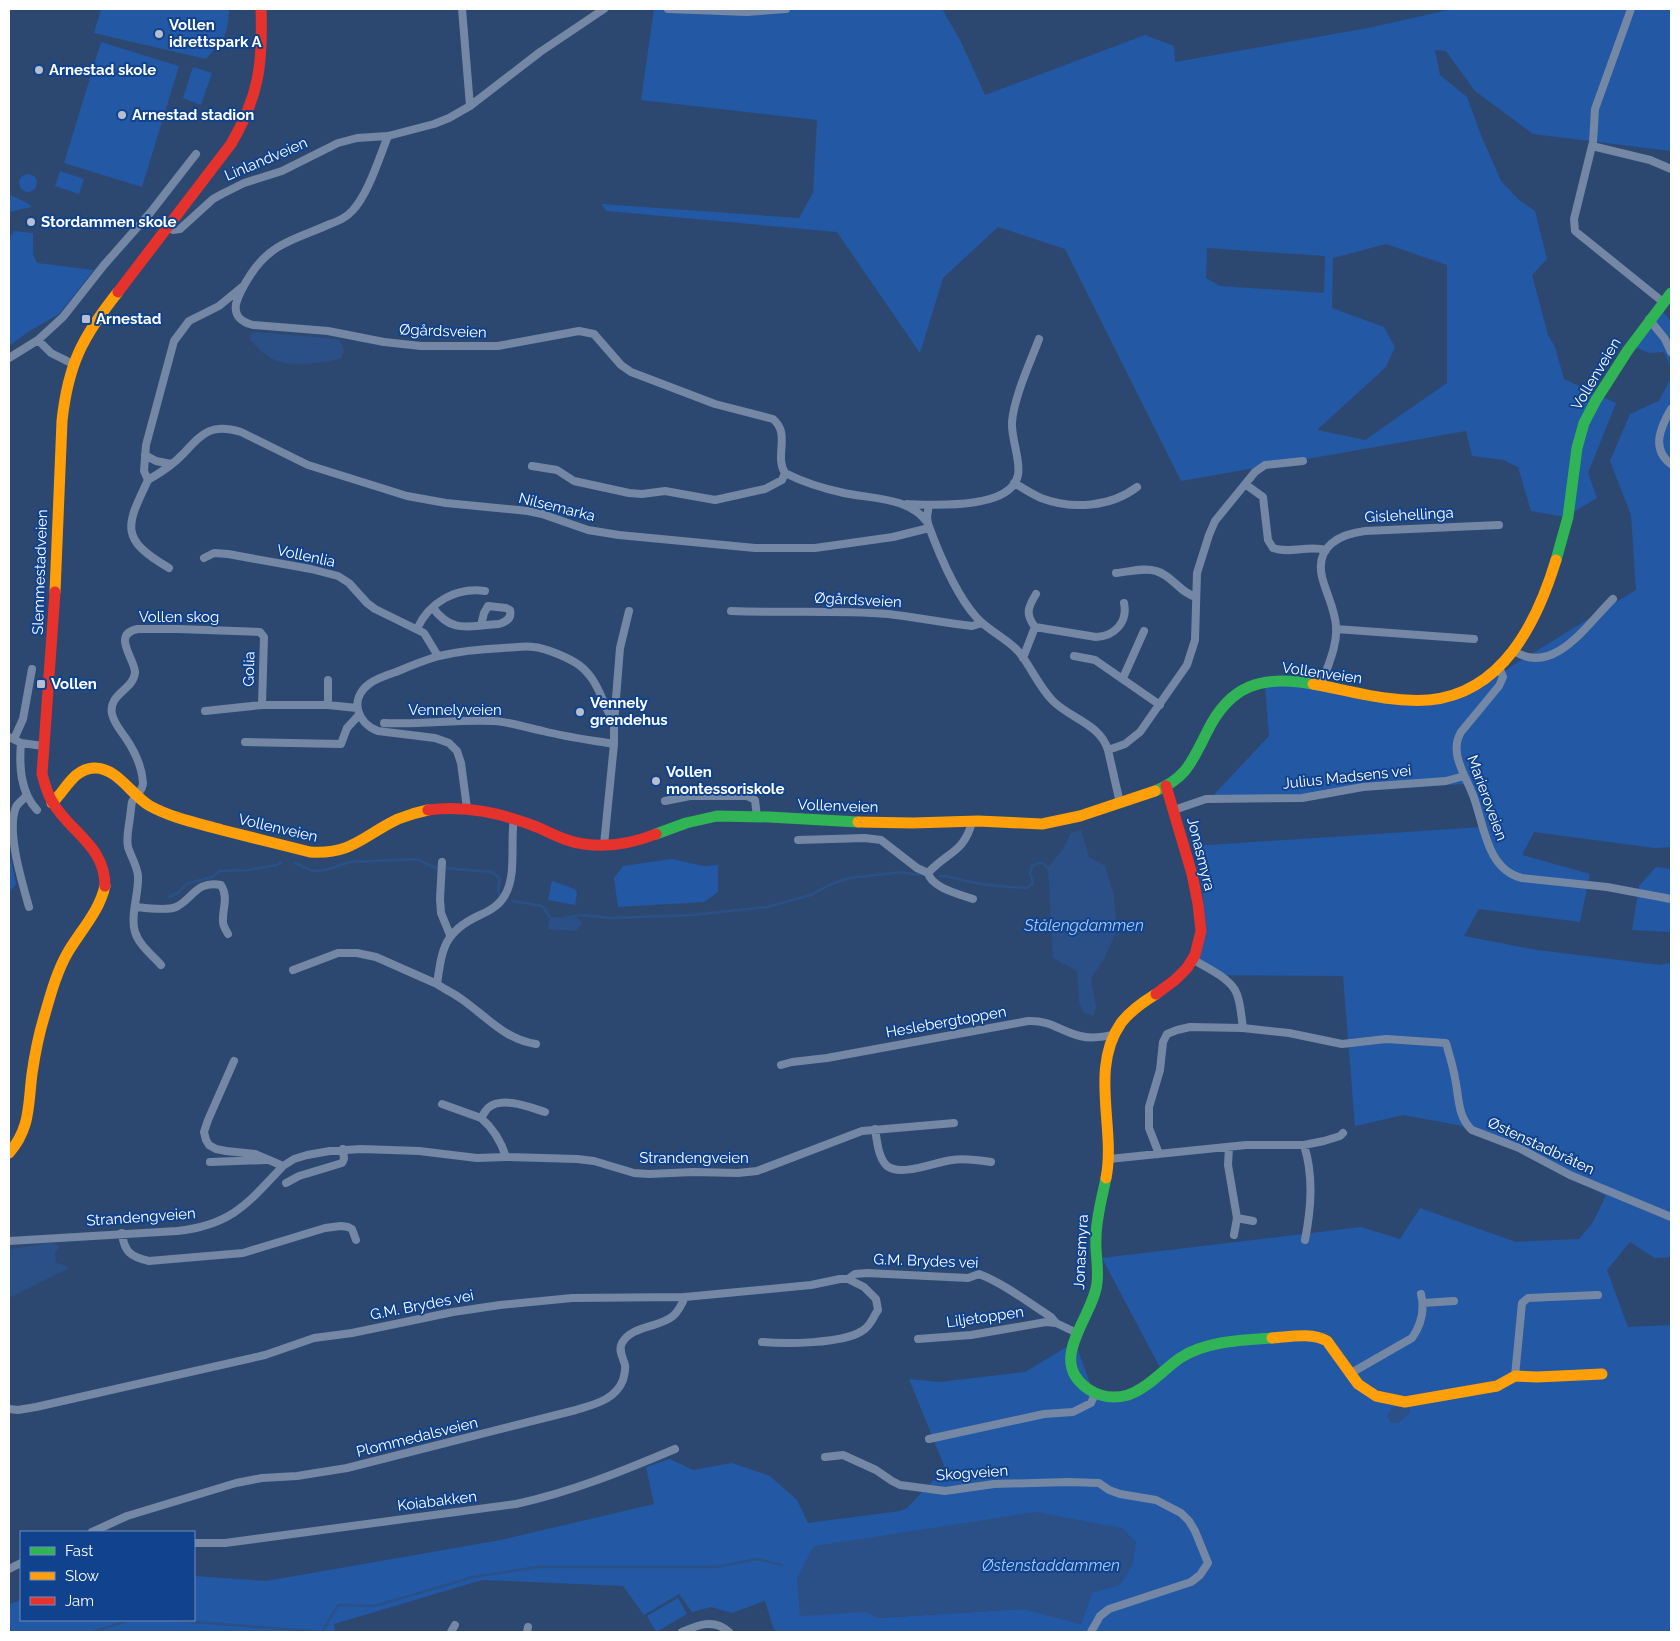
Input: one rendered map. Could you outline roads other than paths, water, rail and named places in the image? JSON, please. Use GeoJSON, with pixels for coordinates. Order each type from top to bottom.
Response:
{"type":"FeatureCollection","features":[{"type":"Feature","properties":{"kind":"main road","name":"Slemmestadveien"},"geometry":{"type":"LineString","coordinates":[[9,1153],[20,1140],[26,1123],[32,1072],[55,981],[68,952],[100,903],[105,888],[104,869],[96,853],[52,803],[43,782],[43,746],[53,633],[62,421],[65,393],[80,347],[98,317],[230,144],[247,115],[256,91],[261,67],[263,44],[261,9]]}},
{"type":"Feature","properties":{"kind":"main road","name":"Vollenveien"},"geometry":{"type":"LineString","coordinates":[[52,803],[74,776],[84,770],[95,768],[112,774],[156,810],[182,820],[310,852],[325,854],[347,849],[404,816],[429,810],[467,808],[488,810],[514,818],[572,842],[604,845],[624,844],[687,822],[724,816],[918,823],[1044,824],[1074,818],[1166,786],[1178,779],[1190,767],[1197,756],[1208,730],[1224,705],[1239,693],[1256,684],[1272,681],[1291,681],[1398,700],[1433,700],[1452,696],[1469,689],[1483,681],[1499,667],[1525,637],[1534,619],[1557,554],[1569,510],[1576,453],[1584,424],[1600,393],[1634,339],[1671,293]]}},
{"type":"Feature","properties":{"kind":"main road","name":"Jonasmyra"},"geometry":{"type":"LineString","coordinates":[[1095,1394],[1080,1382],[1071,1366],[1073,1345],[1097,1285],[1095,1233],[1109,1159],[1105,1067],[1108,1051],[1123,1020],[1139,1004],[1184,972],[1194,960],[1201,933],[1192,873],[1166,786]]}},
{"type":"Feature","properties":{"kind":"main road"},"geometry":{"type":"LineString","coordinates":[[1095,1394],[1119,1398],[1130,1394],[1189,1352],[1205,1346],[1220,1343],[1312,1336],[1327,1341],[1358,1384],[1376,1396],[1405,1402],[1497,1386],[1515,1376],[1537,1377],[1602,1374]]}},
{"type":"Feature","properties":{"kind":"street"},"geometry":{"type":"LineString","coordinates":[[462,9],[470,106]]}},
{"type":"Feature","properties":{"kind":"street","name":"Linlandveien"},"geometry":{"type":"LineString","coordinates":[[167,226],[173,230],[180,229],[213,199],[222,194],[244,183],[282,171],[338,143],[357,138],[388,136],[434,124],[449,118],[470,106],[540,52],[604,9]]}},
{"type":"Feature","properties":{"kind":"street"},"geometry":{"type":"LineString","coordinates":[[668,9],[747,12],[786,9]]}},
{"type":"Feature","properties":{"kind":"street"},"geometry":{"type":"LineString","coordinates":[[1631,9],[1595,109],[1592,146],[1574,219],[1575,231],[1663,302]]}},
{"type":"Feature","properties":{"kind":"street"},"geometry":{"type":"LineString","coordinates":[[169,568],[145,552],[135,541],[132,533],[132,515],[148,480],[144,471],[145,454],[176,337],[190,321],[217,307],[242,287],[263,257],[273,249],[343,218],[351,212],[360,203],[388,136]]}},
{"type":"Feature","properties":{"kind":"street"},"geometry":{"type":"LineString","coordinates":[[1592,146],[1650,160],[1671,169]]}},
{"type":"Feature","properties":{"kind":"street"},"geometry":{"type":"LineString","coordinates":[[9,358],[38,340],[70,310],[104,265],[150,213],[196,154]]}},
{"type":"Feature","properties":{"kind":"street","name":"Øgårdsveien"},"geometry":{"type":"LineString","coordinates":[[242,287],[236,308],[237,317],[253,325],[328,331],[384,342],[421,346],[498,346],[570,332],[588,332],[600,339],[621,365],[631,372],[715,404],[773,419],[782,431],[782,467],[785,473]]}},
{"type":"Feature","properties":{"kind":"street"},"geometry":{"type":"LineString","coordinates":[[1649,319],[1665,339],[1671,352]]}},
{"type":"Feature","properties":{"kind":"street"},"geometry":{"type":"LineString","coordinates":[[532,466],[557,470],[574,481],[629,493],[642,494],[665,491],[715,500],[765,489],[782,480],[785,473],[845,493],[905,504],[929,505],[987,500],[1003,494],[1014,483],[1018,470],[1013,440],[1013,417],[1027,370],[1039,339]]}},
{"type":"Feature","properties":{"kind":"street"},"geometry":{"type":"LineString","coordinates":[[38,340],[51,353],[73,364]]}},
{"type":"Feature","properties":{"kind":"street"},"geometry":{"type":"LineString","coordinates":[[1671,410],[1658,445],[1663,458],[1671,464]]}},
{"type":"Feature","properties":{"kind":"street","name":"Nilsemarka"},"geometry":{"type":"LineString","coordinates":[[148,480],[182,455],[200,435],[211,430],[231,429],[241,432],[276,451],[308,465],[407,496],[446,503],[528,511],[588,530],[619,535],[755,548],[815,548],[894,537],[928,525]]}},
{"type":"Feature","properties":{"kind":"street"},"geometry":{"type":"LineString","coordinates":[[145,454],[156,461],[171,464]]}},
{"type":"Feature","properties":{"kind":"street"},"geometry":{"type":"LineString","coordinates":[[1108,750],[1133,739],[1140,732],[1181,676],[1191,657],[1195,640],[1197,572],[1212,528],[1255,472],[1265,465],[1303,462]]}},
{"type":"Feature","properties":{"kind":"street"},"geometry":{"type":"LineString","coordinates":[[1014,483],[1045,500],[1080,505],[1111,501],[1123,497],[1137,487]]}},
{"type":"Feature","properties":{"kind":"street"},"geometry":{"type":"LineString","coordinates":[[1245,484],[1262,497],[1268,540],[1273,548],[1279,550],[1312,547],[1326,550],[1322,562],[1322,576],[1335,619],[1336,629],[1334,644],[1322,686]]}},
{"type":"Feature","properties":{"kind":"street"},"geometry":{"type":"LineString","coordinates":[[905,504],[922,514],[963,600],[982,623],[1006,640],[1023,658],[1047,695],[1061,707],[1093,728],[1106,743],[1120,803]]}},
{"type":"Feature","properties":{"kind":"street"},"geometry":{"type":"LineString","coordinates":[[928,525],[929,505]]}},
{"type":"Feature","properties":{"kind":"street","name":"Gislehellinga"},"geometry":{"type":"LineString","coordinates":[[1326,550],[1335,540],[1353,532],[1500,525]]}},
{"type":"Feature","properties":{"kind":"street","name":"Vollenlia"},"geometry":{"type":"LineString","coordinates":[[204,558],[214,554],[228,554],[334,575],[349,583],[375,609],[417,629],[427,636],[438,656]]}},
{"type":"Feature","properties":{"kind":"street"},"geometry":{"type":"LineString","coordinates":[[1116,573],[1141,570],[1157,571],[1169,578],[1188,595],[1196,597]]}},
{"type":"Feature","properties":{"kind":"street"},"geometry":{"type":"LineString","coordinates":[[417,629],[423,617],[443,599],[453,594],[475,589],[485,591]]}},
{"type":"Feature","properties":{"kind":"street"},"geometry":{"type":"LineString","coordinates":[[1023,658],[1035,627],[1028,613],[1028,607],[1036,594]]}},
{"type":"Feature","properties":{"kind":"street"},"geometry":{"type":"LineString","coordinates":[[1514,650],[1529,656],[1555,654],[1577,637],[1613,599]]}},
{"type":"Feature","properties":{"kind":"street"},"geometry":{"type":"LineString","coordinates":[[1035,627],[1089,636],[1106,635],[1115,631],[1121,623],[1124,603]]}},
{"type":"Feature","properties":{"kind":"street"},"geometry":{"type":"LineString","coordinates":[[433,608],[441,618],[454,626],[481,626]]}},
{"type":"Feature","properties":{"kind":"street"},"geometry":{"type":"LineString","coordinates":[[604,845],[614,744],[620,648],[629,611]]}},
{"type":"Feature","properties":{"kind":"street","name":"Øgårdsveien"},"geometry":{"type":"LineString","coordinates":[[731,611],[887,614],[972,626],[982,623]]}},
{"type":"Feature","properties":{"kind":"street","name":"Vollen skog"},"geometry":{"type":"LineString","coordinates":[[137,796],[143,787],[140,767],[132,749],[115,723],[112,710],[115,698],[131,683],[134,676],[134,665],[125,648],[128,634],[138,629],[178,629],[256,631],[263,634]]}},
{"type":"Feature","properties":{"kind":"street"},"geometry":{"type":"LineString","coordinates":[[1336,629],[1474,639]]}},
{"type":"Feature","properties":{"kind":"street"},"geometry":{"type":"LineString","coordinates":[[1123,678],[1144,631]]}},
{"type":"Feature","properties":{"kind":"street","name":"Golia"},"geometry":{"type":"LineString","coordinates":[[262,705],[263,634]]}},
{"type":"Feature","properties":{"kind":"street"},"geometry":{"type":"LineString","coordinates":[[244,742],[341,744],[347,728],[358,711],[360,695],[369,684],[438,656],[458,652],[534,647],[571,660],[584,670],[601,692],[609,715],[614,723]]}},
{"type":"Feature","properties":{"kind":"street"},"geometry":{"type":"LineString","coordinates":[[1074,656],[1095,660],[1160,705]]}},
{"type":"Feature","properties":{"kind":"street","name":"Marieroveien"},"geometry":{"type":"LineString","coordinates":[[1499,667],[1503,677],[1499,686],[1461,732],[1457,740],[1456,749],[1464,776],[1478,808],[1488,843],[1500,863],[1511,874],[1522,878],[1607,887],[1671,899]]}},
{"type":"Feature","properties":{"kind":"street"},"geometry":{"type":"LineString","coordinates":[[32,669],[22,719],[14,740],[20,756],[26,796],[36,810]]}},
{"type":"Feature","properties":{"kind":"street"},"geometry":{"type":"LineString","coordinates":[[328,680],[328,705]]}},
{"type":"Feature","properties":{"kind":"street","name":"Golia"},"geometry":{"type":"LineString","coordinates":[[204,711],[262,705],[328,705],[358,711]]}},
{"type":"Feature","properties":{"kind":"street"},"geometry":{"type":"LineString","coordinates":[[358,711],[367,726],[378,731],[435,738],[450,743],[457,751],[462,763],[467,808]]}},
{"type":"Feature","properties":{"kind":"street","name":"Vennelyveien"},"geometry":{"type":"LineString","coordinates":[[384,723],[432,723],[464,720],[496,721],[519,724],[559,735],[614,744]]}},
{"type":"Feature","properties":{"kind":"street"},"geometry":{"type":"LineString","coordinates":[[14,740],[43,746]]}},
{"type":"Feature","properties":{"kind":"street","name":"Julius Madsens vei"},"geometry":{"type":"LineString","coordinates":[[1174,810],[1206,799],[1302,798],[1363,787],[1446,782],[1464,776]]}},
{"type":"Feature","properties":{"kind":"street"},"geometry":{"type":"LineString","coordinates":[[26,796],[17,805],[13,827],[16,855],[29,907]]}},
{"type":"Feature","properties":{"kind":"street"},"geometry":{"type":"LineString","coordinates":[[137,796],[132,803],[127,841],[137,871],[134,926],[139,941],[161,965]]}},
{"type":"Feature","properties":{"kind":"street"},"geometry":{"type":"LineString","coordinates":[[665,801],[690,796],[747,796],[755,800],[757,818]]}},
{"type":"Feature","properties":{"kind":"street"},"geometry":{"type":"LineString","coordinates":[[436,984],[440,960],[450,935],[464,922],[499,904],[506,894],[511,876],[514,818]]}},
{"type":"Feature","properties":{"kind":"street"},"geometry":{"type":"LineString","coordinates":[[928,873],[939,862],[959,848],[969,833],[972,822]]}},
{"type":"Feature","properties":{"kind":"street"},"geometry":{"type":"LineString","coordinates":[[798,840],[865,838],[881,840],[917,868],[928,873],[930,879],[935,884],[973,900]]}},
{"type":"Feature","properties":{"kind":"street"},"geometry":{"type":"LineString","coordinates":[[442,862],[440,906],[450,935]]}},
{"type":"Feature","properties":{"kind":"street"},"geometry":{"type":"LineString","coordinates":[[136,907],[175,907],[204,886],[212,883],[221,885],[226,902],[223,924],[228,934]]}},
{"type":"Feature","properties":{"kind":"street"},"geometry":{"type":"LineString","coordinates":[[293,970],[338,953],[357,953],[376,957],[436,984],[461,999],[495,1026],[513,1037],[526,1043],[536,1044]]}},
{"type":"Feature","properties":{"kind":"street"},"geometry":{"type":"LineString","coordinates":[[1194,960],[1222,978],[1235,990],[1240,1005],[1243,1028]]}},
{"type":"Feature","properties":{"kind":"street","name":"Heslebergtoppen"},"geometry":{"type":"LineString","coordinates":[[781,1065],[1028,1021],[1050,1023],[1082,1036],[1104,1037],[1115,1034]]}},
{"type":"Feature","properties":{"kind":"street","name":"Østenstadbråten"},"geometry":{"type":"LineString","coordinates":[[1159,1154],[1149,1128],[1148,1114],[1160,1070],[1163,1042],[1167,1034],[1190,1027],[1243,1028],[1289,1033],[1342,1044],[1386,1039],[1446,1043],[1455,1076],[1460,1110],[1467,1125],[1472,1130],[1520,1148],[1570,1175],[1671,1217]]}},
{"type":"Feature","properties":{"kind":"street"},"geometry":{"type":"LineString","coordinates":[[234,1061],[208,1120],[204,1132],[206,1140],[216,1148],[255,1154],[283,1166]]}},
{"type":"Feature","properties":{"kind":"street"},"geometry":{"type":"LineString","coordinates":[[480,1118],[489,1107],[496,1104],[509,1103],[545,1112]]}},
{"type":"Feature","properties":{"kind":"street"},"geometry":{"type":"LineString","coordinates":[[442,1104],[480,1118],[496,1133],[506,1157]]}},
{"type":"Feature","properties":{"kind":"street","name":"Strandengveien"},"geometry":{"type":"LineString","coordinates":[[9,1241],[177,1231],[215,1223],[243,1207],[283,1166],[300,1157],[343,1149],[419,1151],[477,1158],[506,1157],[594,1161],[634,1173],[648,1174],[693,1172],[741,1173],[757,1171],[862,1131],[954,1122]]}},
{"type":"Feature","properties":{"kind":"street"},"geometry":{"type":"LineString","coordinates":[[875,1129],[881,1156],[885,1165],[892,1169],[904,1170],[951,1160],[968,1159],[991,1162]]}},
{"type":"Feature","properties":{"kind":"street"},"geometry":{"type":"LineString","coordinates":[[1109,1159],[1246,1145],[1304,1145],[1340,1136],[1343,1132]]}},
{"type":"Feature","properties":{"kind":"street"},"geometry":{"type":"LineString","coordinates":[[1304,1145],[1311,1195],[1311,1209],[1305,1240]]}},
{"type":"Feature","properties":{"kind":"street"},"geometry":{"type":"LineString","coordinates":[[1229,1147],[1228,1165],[1237,1218],[1234,1235]]}},
{"type":"Feature","properties":{"kind":"street"},"geometry":{"type":"LineString","coordinates":[[286,1184],[299,1176],[342,1163],[344,1159],[343,1149]]}},
{"type":"Feature","properties":{"kind":"street"},"geometry":{"type":"LineString","coordinates":[[210,1162],[267,1160]]}},
{"type":"Feature","properties":{"kind":"street"},"geometry":{"type":"LineString","coordinates":[[1237,1218],[1254,1221]]}},
{"type":"Feature","properties":{"kind":"street"},"geometry":{"type":"LineString","coordinates":[[122,1233],[123,1245],[128,1252],[137,1258],[149,1260],[243,1253],[325,1228],[341,1226],[352,1229],[356,1240]]}},
{"type":"Feature","properties":{"kind":"street","name":"G.M. Brydes vei"},"geometry":{"type":"LineString","coordinates":[[9,1409],[18,1410],[222,1365],[288,1348],[314,1338],[453,1312],[572,1298],[685,1297],[797,1287],[848,1279],[855,1274],[867,1273],[968,1278],[979,1274],[995,1280],[1056,1323],[1077,1333]]}},
{"type":"Feature","properties":{"kind":"street","name":"G.M. Brydes vei"},"geometry":{"type":"LineString","coordinates":[[762,1342],[778,1344],[817,1342],[846,1337],[863,1330],[878,1310],[876,1299],[864,1287],[848,1279]]}},
{"type":"Feature","properties":{"kind":"street"},"geometry":{"type":"LineString","coordinates":[[1351,1373],[1412,1338],[1422,1318],[1423,1303],[1421,1294]]}},
{"type":"Feature","properties":{"kind":"street"},"geometry":{"type":"LineString","coordinates":[[1515,1376],[1522,1303],[1528,1298],[1598,1295]]}},
{"type":"Feature","properties":{"kind":"street","name":"Plommedalsveien"},"geometry":{"type":"LineString","coordinates":[[94,1531],[127,1516],[236,1483],[347,1468],[602,1402],[620,1388],[626,1367],[620,1349],[622,1342],[634,1332],[672,1318],[685,1297]]}},
{"type":"Feature","properties":{"kind":"street"},"geometry":{"type":"LineString","coordinates":[[1423,1303],[1454,1301]]}},
{"type":"Feature","properties":{"kind":"street","name":"Liljetoppen"},"geometry":{"type":"LineString","coordinates":[[918,1339],[971,1335],[1046,1322],[1056,1323]]}},
{"type":"Feature","properties":{"kind":"street"},"geometry":{"type":"LineString","coordinates":[[928,1439],[1044,1414],[1073,1412],[1091,1403],[1095,1394]]}},
{"type":"Feature","properties":{"kind":"street","name":"Koiabakken"},"geometry":{"type":"LineString","coordinates":[[195,1543],[225,1543],[516,1504],[601,1479],[675,1449]]}},
{"type":"Feature","properties":{"kind":"street","name":"Skogveien"},"geometry":{"type":"LineString","coordinates":[[825,1457],[843,1455],[876,1470],[900,1485],[945,1491],[994,1484],[1100,1483],[1109,1490],[1120,1494],[1156,1500],[1181,1513],[1195,1531],[1208,1563],[1200,1575],[1192,1582],[1110,1609],[1100,1616],[1091,1632]]}},
{"type":"Feature","properties":{"kind":"street"},"geometry":{"type":"LineString","coordinates":[[682,1632],[701,1624],[712,1624],[729,1632]]}},
{"type":"Feature","properties":{"kind":"water"},"geometry":{"type":"Polygon","coordinates":[[[257,332],[336,339],[341,342],[344,351],[341,359],[303,364],[280,362],[260,350],[250,339],[251,334],[257,332]]]}},
{"type":"Feature","properties":{"kind":"water","name":"Stålengdammen"},"geometry":{"type":"Polygon","coordinates":[[[1081,830],[1089,857],[1105,866],[1114,896],[1117,930],[1104,959],[1091,978],[1096,1007],[1093,1016],[1083,1012],[1079,1001],[1077,971],[1053,958],[1048,868],[1063,849],[1071,833],[1081,830]]]}},
{"type":"Feature","properties":{"kind":"water"},"geometry":{"type":"Polygon","coordinates":[[[550,917],[577,918],[583,923],[575,931],[548,929],[550,917]]]}},
{"type":"Feature","properties":{"kind":"water"},"geometry":{"type":"Polygon","coordinates":[[[51,1243],[60,1246],[55,1253],[56,1263],[69,1268],[9,1298],[9,1249],[51,1243]]]}},
{"type":"Feature","properties":{"kind":"water"},"geometry":{"type":"Polygon","coordinates":[[[1392,1407],[1409,1408],[1410,1412],[1399,1423],[1390,1422],[1387,1416],[1392,1407]]]}},
{"type":"Feature","properties":{"kind":"water","name":"Østenstaddammen"},"geometry":{"type":"Polygon","coordinates":[[[1036,1512],[1122,1528],[1136,1542],[1133,1565],[1120,1585],[1092,1593],[1081,1624],[1024,1609],[877,1618],[867,1612],[800,1616],[797,1578],[814,1546],[1036,1512]]]}},
{"type":"Feature","properties":{"kind":"waterway"},"geometry":{"type":"LineString","coordinates":[[295,863],[313,871],[325,870],[350,862],[417,859],[438,869]]}},
{"type":"Feature","properties":{"kind":"waterway"},"geometry":{"type":"LineString","coordinates":[[169,897],[178,893],[186,884],[212,877],[220,871],[248,870],[277,865],[282,862]]}},
{"type":"Feature","properties":{"kind":"waterway"},"geometry":{"type":"LineString","coordinates":[[940,876],[1006,887],[1027,888],[1033,883],[1030,873],[1032,866],[1043,863],[1048,868]]}},
{"type":"Feature","properties":{"kind":"waterway"},"geometry":{"type":"LineString","coordinates":[[445,868],[492,872],[500,879],[498,890],[500,896]]}},
{"type":"Feature","properties":{"kind":"waterway"},"geometry":{"type":"LineString","coordinates":[[565,918],[581,915],[611,918],[692,915],[767,907],[811,895],[829,885],[849,878],[902,872],[919,875]]}},
{"type":"Feature","properties":{"kind":"waterway"},"geometry":{"type":"LineString","coordinates":[[513,901],[542,906],[550,917]]}},
{"type":"Feature","properties":{"kind":"waterway"},"geometry":{"type":"LineString","coordinates":[[182,1621],[322,1632],[338,1605],[375,1606],[473,1577],[538,1567],[716,1567],[757,1559],[782,1565]]}},
{"type":"Feature","properties":{"kind":"waterway"},"geometry":{"type":"LineString","coordinates":[[93,1632],[127,1621]]}},
{"type":"Feature","properties":{"kind":"place","name":"Vollen idrettspark A"},"geometry":{"type":"Point","coordinates":[159,34]}},
{"type":"Feature","properties":{"kind":"place","name":"Arnestad skole"},"geometry":{"type":"Point","coordinates":[39,70]}},
{"type":"Feature","properties":{"kind":"place","name":"Arnestad stadion"},"geometry":{"type":"Point","coordinates":[122,115]}},
{"type":"Feature","properties":{"kind":"place","name":"Stordammen skole"},"geometry":{"type":"Point","coordinates":[31,222]}},
{"type":"Feature","properties":{"kind":"place","name":"Arnestad"},"geometry":{"type":"Point","coordinates":[86,319]}},
{"type":"Feature","properties":{"kind":"place","name":"Vollen"},"geometry":{"type":"Point","coordinates":[41,684]}},
{"type":"Feature","properties":{"kind":"place","name":"Vennely grendehus"},"geometry":{"type":"Point","coordinates":[580,712]}},
{"type":"Feature","properties":{"kind":"place","name":"Vollen montessoriskole"},"geometry":{"type":"Point","coordinates":[656,781]}}]}
